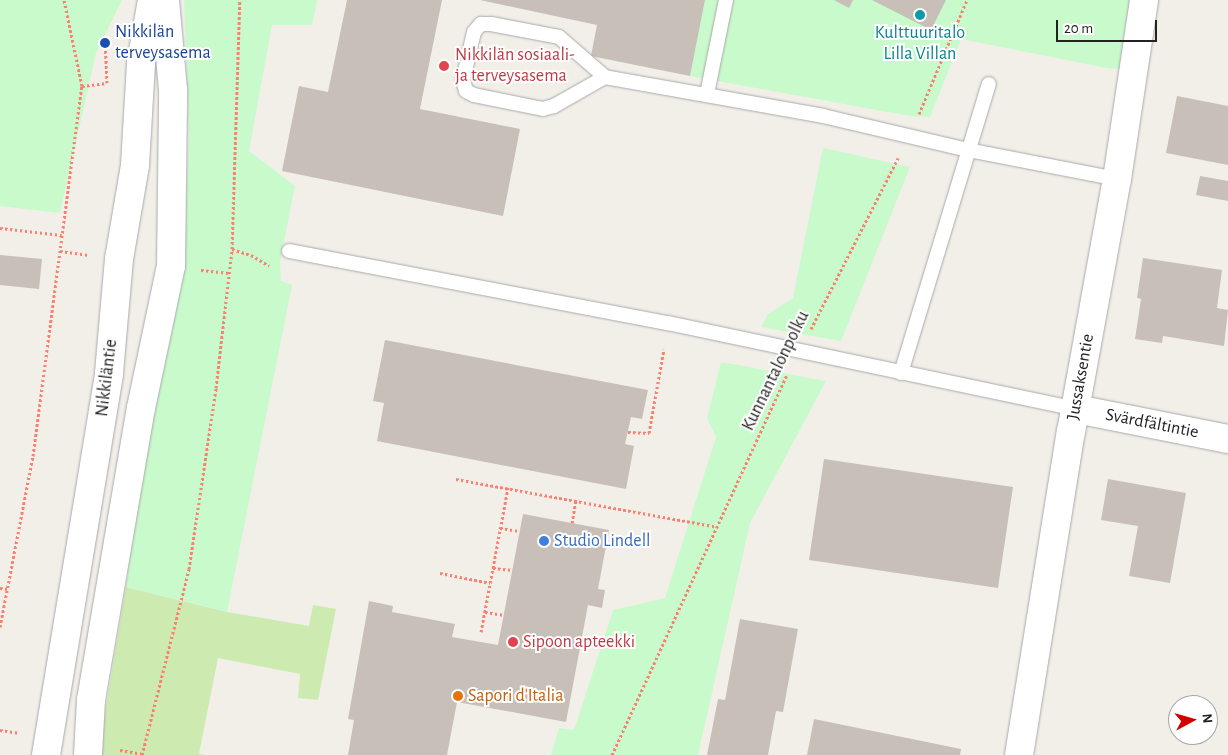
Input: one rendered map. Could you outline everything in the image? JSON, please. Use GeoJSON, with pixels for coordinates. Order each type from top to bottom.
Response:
{"type":"FeatureCollection","features":[{"type":"Feature","properties":{"kind":"street","name":"Nikkiläntie"},"geometry":{"type":"LineString","coordinates":[[46,755],[109,373],[119,259],[135,165],[141,63],[152,0]]}},
{"type":"Feature","properties":{"kind":"street","name":"Nikkiläntie"},"geometry":{"type":"LineString","coordinates":[[88,755],[91,700],[136,437],[171,266],[173,90],[165,0]]}},
{"type":"Feature","properties":{"kind":"street","name":"Jussaksentie"},"geometry":{"type":"LineString","coordinates":[[1019,755],[1076,410],[1117,179],[1144,0]]}},
{"type":"Feature","properties":{"kind":"street","name":"Svärdfältintie"},"geometry":{"type":"LineString","coordinates":[[1076,410],[1228,439]]}},
{"type":"Feature","properties":{"kind":"lane"},"geometry":{"type":"LineString","coordinates":[[707,94],[726,0]]}},
{"type":"Feature","properties":{"kind":"lane"},"geometry":{"type":"LineString","coordinates":[[604,77],[554,106],[543,109],[474,95],[466,91],[463,80],[474,32],[481,24],[559,37],[604,77],[823,116],[968,150],[1117,179]]}},
{"type":"Feature","properties":{"kind":"lane"},"geometry":{"type":"LineString","coordinates":[[901,373],[989,84]]}},
{"type":"Feature","properties":{"kind":"lane"},"geometry":{"type":"LineString","coordinates":[[290,251],[501,290],[800,350],[1076,410]]}},
{"type":"Feature","properties":{"kind":"path"},"geometry":{"type":"LineString","coordinates":[[0,627],[33,456],[82,86],[64,0]]}},
{"type":"Feature","properties":{"kind":"path"},"geometry":{"type":"LineString","coordinates":[[142,755],[190,569],[216,388],[230,273],[235,212],[240,0]]}},
{"type":"Feature","properties":{"kind":"path","name":"Kunnantalonpolku"},"geometry":{"type":"LineString","coordinates":[[612,755],[789,370],[886,185],[967,0]]}},
{"type":"Feature","properties":{"kind":"path"},"geometry":{"type":"LineString","coordinates":[[82,86],[107,83],[105,38]]}},
{"type":"Feature","properties":{"kind":"path"},"geometry":{"type":"LineString","coordinates":[[0,228],[62,235]]}},
{"type":"Feature","properties":{"kind":"path"},"geometry":{"type":"LineString","coordinates":[[628,432],[649,433],[664,349]]}},
{"type":"Feature","properties":{"kind":"path"},"geometry":{"type":"LineString","coordinates":[[456,478],[717,527]]}},
{"type":"Feature","properties":{"kind":"path"},"geometry":{"type":"LineString","coordinates":[[481,632],[508,488]]}},
{"type":"Feature","properties":{"kind":"path"},"geometry":{"type":"LineString","coordinates":[[572,523],[576,500]]}},
{"type":"Feature","properties":{"kind":"path"},"geometry":{"type":"LineString","coordinates":[[500,528],[520,531]]}},
{"type":"Feature","properties":{"kind":"path"},"geometry":{"type":"LineString","coordinates":[[493,568],[513,570]]}},
{"type":"Feature","properties":{"kind":"path"},"geometry":{"type":"LineString","coordinates":[[440,573],[490,583]]}},
{"type":"Feature","properties":{"kind":"path"},"geometry":{"type":"LineString","coordinates":[[0,588],[7,590]]}},
{"type":"Feature","properties":{"kind":"path"},"geometry":{"type":"LineString","coordinates":[[485,612],[504,615]]}},
{"type":"Feature","properties":{"kind":"green space"},"geometry":{"type":"Polygon","coordinates":[[[0,0],[122,0],[96,53],[60,213],[0,206],[0,0]]]}},
{"type":"Feature","properties":{"kind":"green space"},"geometry":{"type":"Polygon","coordinates":[[[184,0],[317,0],[312,25],[272,25],[249,151],[295,186],[280,262],[281,281],[292,285],[227,612],[126,587],[145,455],[184,261],[189,136],[184,0]]]}},
{"type":"Feature","properties":{"kind":"green space"},"geometry":{"type":"Polygon","coordinates":[[[705,0],[1140,0],[1134,71],[1107,68],[961,39],[930,117],[910,116],[690,76],[705,0]]]}},
{"type":"Feature","properties":{"kind":"green space"},"geometry":{"type":"Polygon","coordinates":[[[823,148],[910,167],[841,341],[761,327],[768,314],[793,298],[823,148]]]}},
{"type":"Feature","properties":{"kind":"green space"},"geometry":{"type":"Polygon","coordinates":[[[721,362],[826,381],[750,523],[698,755],[551,755],[559,728],[574,730],[613,610],[665,598],[716,437],[707,418],[721,362]]]}},
{"type":"Feature","properties":{"kind":"green space"},"geometry":{"type":"Polygon","coordinates":[[[126,587],[227,612],[309,626],[313,605],[336,609],[318,700],[298,698],[300,674],[218,658],[199,754],[204,755],[98,755],[126,587]]]}},
{"type":"Feature","properties":{"kind":"building"},"geometry":{"type":"Polygon","coordinates":[[[347,0],[442,0],[420,109],[520,129],[503,216],[282,171],[299,86],[328,92],[347,0]]]}},
{"type":"Feature","properties":{"kind":"building"},"geometry":{"type":"Polygon","coordinates":[[[480,0],[705,0],[690,76],[591,56],[597,25],[480,0]]]}},
{"type":"Feature","properties":{"kind":"building","name":"Kulttuuritalo Lilla Villan"},"geometry":{"type":"Polygon","coordinates":[[[834,0],[853,0],[849,8],[834,0]]]}},
{"type":"Feature","properties":{"kind":"building","name":"Kulttuuritalo Lilla Villan"},"geometry":{"type":"Polygon","coordinates":[[[872,0],[946,0],[931,30],[872,0]]]}},
{"type":"Feature","properties":{"kind":"building"},"geometry":{"type":"Polygon","coordinates":[[[1177,96],[1228,106],[1228,165],[1166,153],[1177,96]]]}},
{"type":"Feature","properties":{"kind":"building"},"geometry":{"type":"Polygon","coordinates":[[[1200,176],[1228,181],[1228,201],[1196,195],[1200,176]]]}},
{"type":"Feature","properties":{"kind":"building"},"geometry":{"type":"Polygon","coordinates":[[[0,255],[42,259],[39,289],[0,285],[0,255]]]}},
{"type":"Feature","properties":{"kind":"building"},"geometry":{"type":"Polygon","coordinates":[[[1143,258],[1222,270],[1217,308],[1228,310],[1224,346],[1163,336],[1162,343],[1135,339],[1141,299],[1137,298],[1143,258]]]}},
{"type":"Feature","properties":{"kind":"building"},"geometry":{"type":"Polygon","coordinates":[[[385,340],[648,390],[642,419],[631,417],[625,444],[634,446],[626,489],[377,441],[384,403],[373,401],[385,340]]]}},
{"type":"Feature","properties":{"kind":"building"},"geometry":{"type":"Polygon","coordinates":[[[824,459],[1013,487],[998,588],[809,560],[824,459]]]}},
{"type":"Feature","properties":{"kind":"building"},"geometry":{"type":"Polygon","coordinates":[[[1108,479],[1186,493],[1170,583],[1129,576],[1138,526],[1101,520],[1108,479]]]}},
{"type":"Feature","properties":{"kind":"building"},"geometry":{"type":"Polygon","coordinates":[[[523,514],[609,530],[598,589],[605,590],[602,608],[588,605],[566,722],[457,702],[447,755],[348,755],[354,720],[348,719],[369,601],[393,606],[392,612],[455,624],[452,637],[498,645],[523,514]]]}},
{"type":"Feature","properties":{"kind":"building"},"geometry":{"type":"Polygon","coordinates":[[[740,619],[798,629],[783,712],[776,711],[768,755],[707,755],[718,699],[725,700],[740,619]]]}},
{"type":"Feature","properties":{"kind":"building"},"geometry":{"type":"Polygon","coordinates":[[[814,719],[961,749],[960,755],[807,755],[814,719]]]}},
{"type":"Feature","properties":{"kind":"place","name":"Kulttuuritalo Lilla Villan"},"geometry":{"type":"Point","coordinates":[920,15]}},
{"type":"Feature","properties":{"kind":"place","name":"Nikkilän terveysasema"},"geometry":{"type":"Point","coordinates":[105,43]}},
{"type":"Feature","properties":{"kind":"place","name":"Nikkilän sosiaali- ja terveysasema"},"geometry":{"type":"Point","coordinates":[444,66]}},
{"type":"Feature","properties":{"kind":"place","name":"Studio Lindell"},"geometry":{"type":"Point","coordinates":[544,541]}},
{"type":"Feature","properties":{"kind":"place","name":"Sipoon apteekki"},"geometry":{"type":"Point","coordinates":[513,642]}},
{"type":"Feature","properties":{"kind":"place","name":"Sapori d'Italia"},"geometry":{"type":"Point","coordinates":[458,696]}}]}
